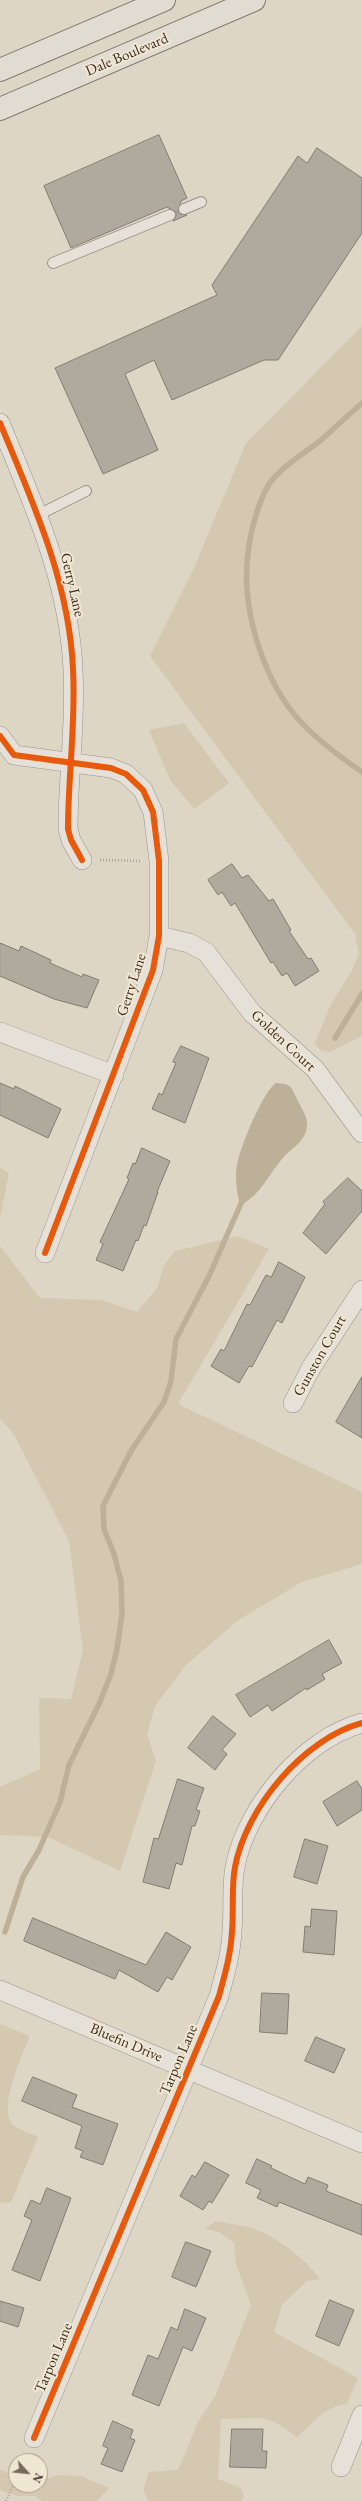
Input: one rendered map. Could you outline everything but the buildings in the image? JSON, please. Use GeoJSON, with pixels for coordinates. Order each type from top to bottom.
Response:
{"type":"FeatureCollection","features":[{"type":"Feature","properties":{"kind":"main road"},"geometry":{"type":"LineString","coordinates":[[0,70],[164,0]]}},
{"type":"Feature","properties":{"kind":"main road","name":"Dale Boulevard"},"geometry":{"type":"LineString","coordinates":[[0,109],[254,0]]}},
{"type":"Feature","properties":{"kind":"street","name":"Gerry Lane"},"geometry":{"type":"LineString","coordinates":[[0,423],[47,537],[60,583],[69,630],[73,676],[73,761],[68,829],[71,840],[82,860]]}},
{"type":"Feature","properties":{"kind":"street"},"geometry":{"type":"LineString","coordinates":[[0,736],[8,751],[20,757],[73,761]]}},
{"type":"Feature","properties":{"kind":"street","name":"Gerry Lane"},"geometry":{"type":"LineString","coordinates":[[45,1253],[153,970],[159,936],[159,861],[153,812],[143,790],[132,778],[119,770],[73,761]]}},
{"type":"Feature","properties":{"kind":"street","name":"Golden Court"},"geometry":{"type":"LineString","coordinates":[[159,936],[189,943],[206,952],[252,1013],[315,1069],[362,1133]]}},
{"type":"Feature","properties":{"kind":"street"},"geometry":{"type":"LineString","coordinates":[[0,1032],[114,1075]]}},
{"type":"Feature","properties":{"kind":"street","name":"Gunston Court"},"geometry":{"type":"LineString","coordinates":[[293,1403],[319,1354],[362,1290]]}},
{"type":"Feature","properties":{"kind":"street","name":"Tarpon Lane"},"geometry":{"type":"LineString","coordinates":[[34,2438],[219,1996],[228,1963],[232,1930],[232,1885],[235,1865],[251,1824],[267,1797],[286,1772],[309,1751],[330,1737],[362,1723]]}},
{"type":"Feature","properties":{"kind":"street","name":"Bluefin Drive"},"geometry":{"type":"LineString","coordinates":[[0,1990],[362,2142]]}},
{"type":"Feature","properties":{"kind":"street"},"geometry":{"type":"LineString","coordinates":[[341,2467],[362,2415]]}},
{"type":"Feature","properties":{"kind":"lane"},"geometry":{"type":"LineString","coordinates":[[184,209],[201,202]]}},
{"type":"Feature","properties":{"kind":"lane"},"geometry":{"type":"LineString","coordinates":[[53,263],[170,215]]}},
{"type":"Feature","properties":{"kind":"lane"},"geometry":{"type":"LineString","coordinates":[[38,515],[86,491]]}},
{"type":"Feature","properties":{"kind":"path"},"geometry":{"type":"LineString","coordinates":[[82,860],[159,861]]}},
{"type":"Feature","properties":{"kind":"shaded area"},"geometry":{"type":"Polygon","coordinates":[[[362,326],[362,1036],[330,1052],[320,1050],[315,1043],[331,1004],[351,972],[359,954],[355,934],[150,656],[194,568],[246,443],[362,326]]]}},
{"type":"Feature","properties":{"kind":"shaded area"},"geometry":{"type":"Polygon","coordinates":[[[184,723],[229,783],[194,809],[170,780],[149,730],[184,723]]]}},
{"type":"Feature","properties":{"kind":"shaded area"},"geometry":{"type":"Polygon","coordinates":[[[276,1083],[285,1084],[292,1088],[307,1122],[306,1131],[299,1143],[282,1159],[259,1190],[248,1201],[240,1206],[236,1177],[238,1160],[248,1131],[259,1107],[265,1096],[276,1083]]]}},
{"type":"Feature","properties":{"kind":"shaded area"},"geometry":{"type":"Polygon","coordinates":[[[0,1168],[9,1173],[0,1218],[0,1168]]]}},
{"type":"Feature","properties":{"kind":"shaded area"},"geometry":{"type":"Polygon","coordinates":[[[238,1236],[269,1249],[178,1404],[362,1492],[362,1564],[302,1582],[237,1621],[186,1665],[155,1706],[147,1734],[156,1761],[120,1871],[48,1837],[0,1835],[0,1787],[40,1769],[39,1698],[71,1699],[83,1650],[69,1541],[13,1433],[0,1419],[0,1246],[40,1298],[101,1300],[137,1312],[157,1288],[164,1265],[175,1251],[238,1236]]]}},
{"type":"Feature","properties":{"kind":"shaded area"},"geometry":{"type":"Polygon","coordinates":[[[0,2024],[30,2036],[13,2080],[8,2104],[8,2114],[11,2123],[38,2137],[11,2202],[0,2203],[0,2024]]]}},
{"type":"Feature","properties":{"kind":"shaded area"},"geometry":{"type":"Polygon","coordinates":[[[216,2221],[249,2227],[267,2235],[284,2245],[308,2265],[320,2279],[307,2281],[282,2305],[274,2332],[358,2378],[347,2404],[331,2408],[319,2416],[297,2437],[275,2422],[260,2418],[221,2419],[218,2479],[241,2488],[244,2497],[241,2501],[148,2501],[143,2489],[149,2472],[178,2470],[198,2422],[215,2396],[251,2305],[236,2264],[234,2243],[219,2232],[205,2229],[216,2221]]]}},
{"type":"Feature","properties":{"kind":"shaded area"},"geometry":{"type":"Polygon","coordinates":[[[0,2469],[8,2473],[8,2493],[0,2490],[0,2469]]]}},
{"type":"Feature","properties":{"kind":"shaded area"},"geometry":{"type":"Polygon","coordinates":[[[59,2475],[81,2476],[109,2488],[97,2501],[42,2501],[35,2496],[17,2496],[8,2493],[48,2493],[48,2478],[59,2475]]]}},
{"type":"Feature","properties":{"kind":"waterway"},"geometry":{"type":"LineString","coordinates":[[362,403],[321,440],[283,468],[272,480],[257,511],[247,557],[247,592],[250,615],[256,638],[273,682],[283,700],[295,716],[324,744],[362,772]]}},
{"type":"Feature","properties":{"kind":"waterway"},"geometry":{"type":"LineString","coordinates":[[335,1038],[362,994]]}},
{"type":"Feature","properties":{"kind":"waterway"},"geometry":{"type":"LineString","coordinates":[[5,1932],[23,1877],[39,1850],[60,1802],[69,1765],[99,1704],[111,1674],[117,1649],[122,1614],[121,1581],[114,1554],[104,1529],[103,1506],[131,1451],[164,1402],[171,1381],[176,1339],[209,1276],[243,1199]]}},
{"type":"Feature","properties":{"kind":"cycle path"},"geometry":{"type":"LineString","coordinates":[[0,423],[37,513],[57,574],[65,605],[70,636],[74,689],[68,829],[71,840],[82,860]]}},
{"type":"Feature","properties":{"kind":"cycle path"},"geometry":{"type":"LineString","coordinates":[[0,736],[14,755],[111,768],[126,774],[143,790],[153,812],[159,861],[159,936],[153,970],[45,1253]]}},
{"type":"Feature","properties":{"kind":"cycle path"},"geometry":{"type":"LineString","coordinates":[[34,2438],[219,1996],[227,1964],[233,1923],[233,1883],[235,1867],[241,1845],[251,1822],[264,1800],[280,1779],[299,1760],[319,1744],[340,1731],[362,1723]]}}]}
